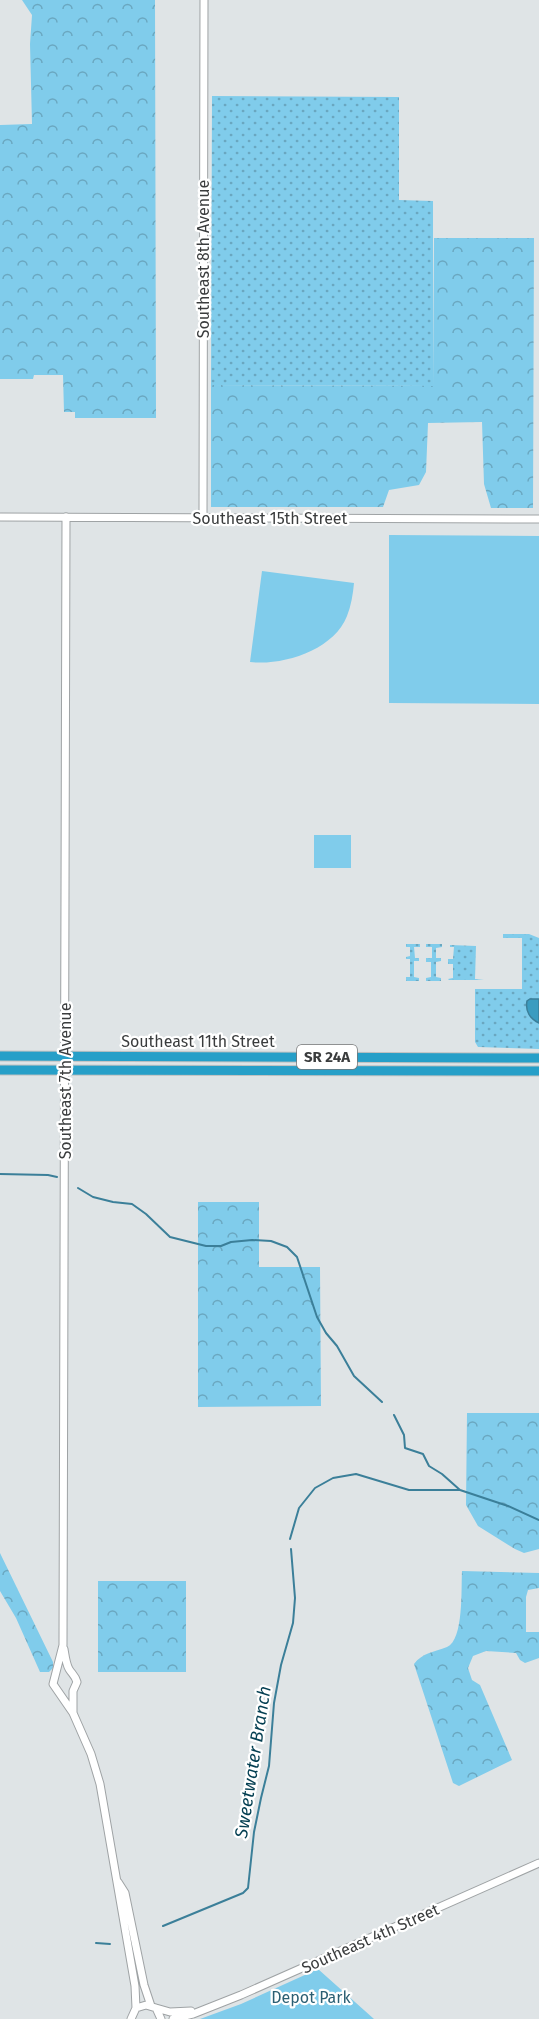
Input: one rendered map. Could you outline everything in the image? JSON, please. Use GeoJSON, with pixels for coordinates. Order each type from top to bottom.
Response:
{"type":"FeatureCollection","features":[{"type":"Feature","properties":{"kind":"highway","name":"Southeast 11th Street"},"geometry":{"type":"LineString","coordinates":[[0,1056],[539,1058]]}},
{"type":"Feature","properties":{"kind":"highway"},"geometry":{"type":"LineString","coordinates":[[471,1057],[471,1070]]}},
{"type":"Feature","properties":{"kind":"highway","name":"Southeast 11th Street"},"geometry":{"type":"LineString","coordinates":[[0,1070],[539,1071]]}},
{"type":"Feature","properties":{"kind":"street","name":"Southeast 8th Avenue"},"geometry":{"type":"LineString","coordinates":[[203,518],[204,0]]}},
{"type":"Feature","properties":{"kind":"street","name":"Southeast 15th Street"},"geometry":{"type":"LineString","coordinates":[[0,517],[539,519]]}},
{"type":"Feature","properties":{"kind":"street","name":"Southeast 7th Avenue"},"geometry":{"type":"LineString","coordinates":[[57,1673],[63,1645],[66,517]]}},
{"type":"Feature","properties":{"kind":"street","name":"Southeast 7th Avenue"},"geometry":{"type":"LineString","coordinates":[[63,1645],[70,1671]]}},
{"type":"Feature","properties":{"kind":"street"},"geometry":{"type":"LineString","coordinates":[[73,1713],[53,1684],[57,1673],[63,1670],[75,1675],[77,1682],[73,1691],[73,1713],[95,1765],[135,1986],[136,2008],[131,2019]]}},
{"type":"Feature","properties":{"kind":"street"},"geometry":{"type":"LineString","coordinates":[[59,1692],[66,1694],[73,1691]]}},
{"type":"Feature","properties":{"kind":"street","name":"Southeast 4th Street"},"geometry":{"type":"LineString","coordinates":[[173,2019],[241,1995],[539,1863]]}},
{"type":"Feature","properties":{"kind":"street"},"geometry":{"type":"LineString","coordinates":[[117,1880],[125,1893],[144,1985],[161,2019]]}},
{"type":"Feature","properties":{"kind":"street","name":"Southeast 4th Street"},"geometry":{"type":"LineString","coordinates":[[136,2008],[146,2005],[170,2012],[200,2011]]}},
{"type":"Feature","properties":{"kind":"green space"},"geometry":{"type":"Polygon","coordinates":[[[22,0],[155,0],[156,418],[75,418],[75,412],[64,412],[63,375],[34,375],[33,379],[0,379],[0,125],[32,124],[30,44],[32,15],[22,0]]]}},
{"type":"Feature","properties":{"kind":"green space"},"geometry":{"type":"Polygon","coordinates":[[[212,96],[399,97],[399,200],[433,201],[433,386],[211,385],[212,96]]]}},
{"type":"Feature","properties":{"kind":"green space"},"geometry":{"type":"Polygon","coordinates":[[[434,238],[534,238],[533,508],[491,508],[484,484],[482,422],[428,423],[426,472],[419,485],[389,490],[383,507],[211,507],[211,385],[433,386],[434,238]]]}},
{"type":"Feature","properties":{"kind":"green space"},"geometry":{"type":"Polygon","coordinates":[[[389,535],[539,536],[539,704],[389,703],[389,535]]]}},
{"type":"Feature","properties":{"kind":"green space"},"geometry":{"type":"Polygon","coordinates":[[[262,571],[354,583],[350,608],[340,628],[319,647],[306,653],[277,661],[250,662],[262,571]]]}},
{"type":"Feature","properties":{"kind":"green space"},"geometry":{"type":"Polygon","coordinates":[[[314,835],[351,835],[351,868],[314,868],[314,835]]]}},
{"type":"Feature","properties":{"kind":"green space"},"geometry":{"type":"Polygon","coordinates":[[[503,934],[529,934],[539,938],[539,1049],[478,1047],[475,1042],[475,989],[522,989],[522,938],[503,938],[503,934]]]}},
{"type":"Feature","properties":{"kind":"green space"},"geometry":{"type":"Polygon","coordinates":[[[406,944],[420,944],[420,947],[414,947],[415,958],[419,958],[419,961],[414,961],[414,977],[419,978],[419,981],[406,981],[406,977],[410,977],[410,959],[406,957],[410,956],[410,947],[406,947],[406,944]]]}},
{"type":"Feature","properties":{"kind":"green space"},"geometry":{"type":"Polygon","coordinates":[[[426,944],[442,944],[442,947],[436,948],[436,958],[441,958],[441,961],[436,962],[436,977],[441,978],[441,981],[426,981],[426,978],[431,977],[431,962],[426,962],[426,958],[432,958],[432,947],[426,947],[426,944]]]}},
{"type":"Feature","properties":{"kind":"green space"},"geometry":{"type":"Polygon","coordinates":[[[450,945],[476,946],[475,979],[484,980],[448,979],[453,978],[453,964],[448,964],[448,959],[453,959],[454,947],[450,945]]]}},
{"type":"Feature","properties":{"kind":"green space"},"geometry":{"type":"Polygon","coordinates":[[[198,1202],[259,1202],[259,1267],[320,1267],[321,1406],[198,1407],[198,1202]]]}},
{"type":"Feature","properties":{"kind":"green space"},"geometry":{"type":"Polygon","coordinates":[[[467,1413],[539,1413],[539,1549],[524,1553],[515,1549],[478,1526],[466,1505],[467,1413]]]}},
{"type":"Feature","properties":{"kind":"green space"},"geometry":{"type":"Polygon","coordinates":[[[0,1553],[53,1662],[53,1668],[49,1672],[40,1672],[16,1618],[0,1591],[0,1553]]]}},
{"type":"Feature","properties":{"kind":"green space"},"geometry":{"type":"Polygon","coordinates":[[[462,1571],[539,1573],[539,1588],[528,1590],[526,1597],[526,1632],[539,1632],[539,1658],[525,1663],[516,1653],[486,1651],[473,1656],[468,1668],[472,1680],[480,1685],[512,1760],[459,1786],[453,1783],[414,1664],[425,1655],[447,1647],[456,1635],[459,1624],[462,1571]]]}},
{"type":"Feature","properties":{"kind":"green space"},"geometry":{"type":"Polygon","coordinates":[[[98,1581],[186,1581],[186,1672],[98,1672],[98,1581]]]}},
{"type":"Feature","properties":{"kind":"green space","name":"Depot Park"},"geometry":{"type":"Polygon","coordinates":[[[318,1969],[374,2019],[200,2019],[241,2004],[318,1969]]]}},
{"type":"Feature","properties":{"kind":"shaded area"},"geometry":{"type":"Polygon","coordinates":[[[539,999],[539,1023],[531,1017],[528,1011],[527,1001],[539,999]]]}},
{"type":"Feature","properties":{"kind":"waterway","name":"Sweetwater Branch"},"geometry":{"type":"LineString","coordinates":[[0,1174],[57,1177]]}},
{"type":"Feature","properties":{"kind":"waterway","name":"Sweetwater Branch"},"geometry":{"type":"LineString","coordinates":[[78,1188],[93,1197],[132,1204],[170,1237],[206,1246],[221,1246],[231,1242],[252,1240],[271,1241],[287,1247],[297,1257],[317,1317],[326,1333],[337,1346],[354,1376],[382,1402]]}},
{"type":"Feature","properties":{"kind":"waterway","name":"Sweetwater Branch"},"geometry":{"type":"LineString","coordinates":[[394,1415],[404,1435],[405,1448],[423,1454],[429,1466],[460,1490]]}},
{"type":"Feature","properties":{"kind":"waterway","name":"Sweetwater Branch"},"geometry":{"type":"LineString","coordinates":[[290,1539],[299,1508],[315,1488],[333,1478],[356,1474],[409,1490],[460,1490],[508,1506],[539,1520]]}},
{"type":"Feature","properties":{"kind":"waterway","name":"Sweetwater Branch"},"geometry":{"type":"LineString","coordinates":[[163,1926],[243,1893],[248,1888],[254,1832],[269,1766],[274,1703],[281,1665],[293,1623],[295,1598],[291,1549]]}},
{"type":"Feature","properties":{"kind":"waterway","name":"Sweetwater Branch"},"geometry":{"type":"LineString","coordinates":[[96,1943],[110,1944]]}}]}
